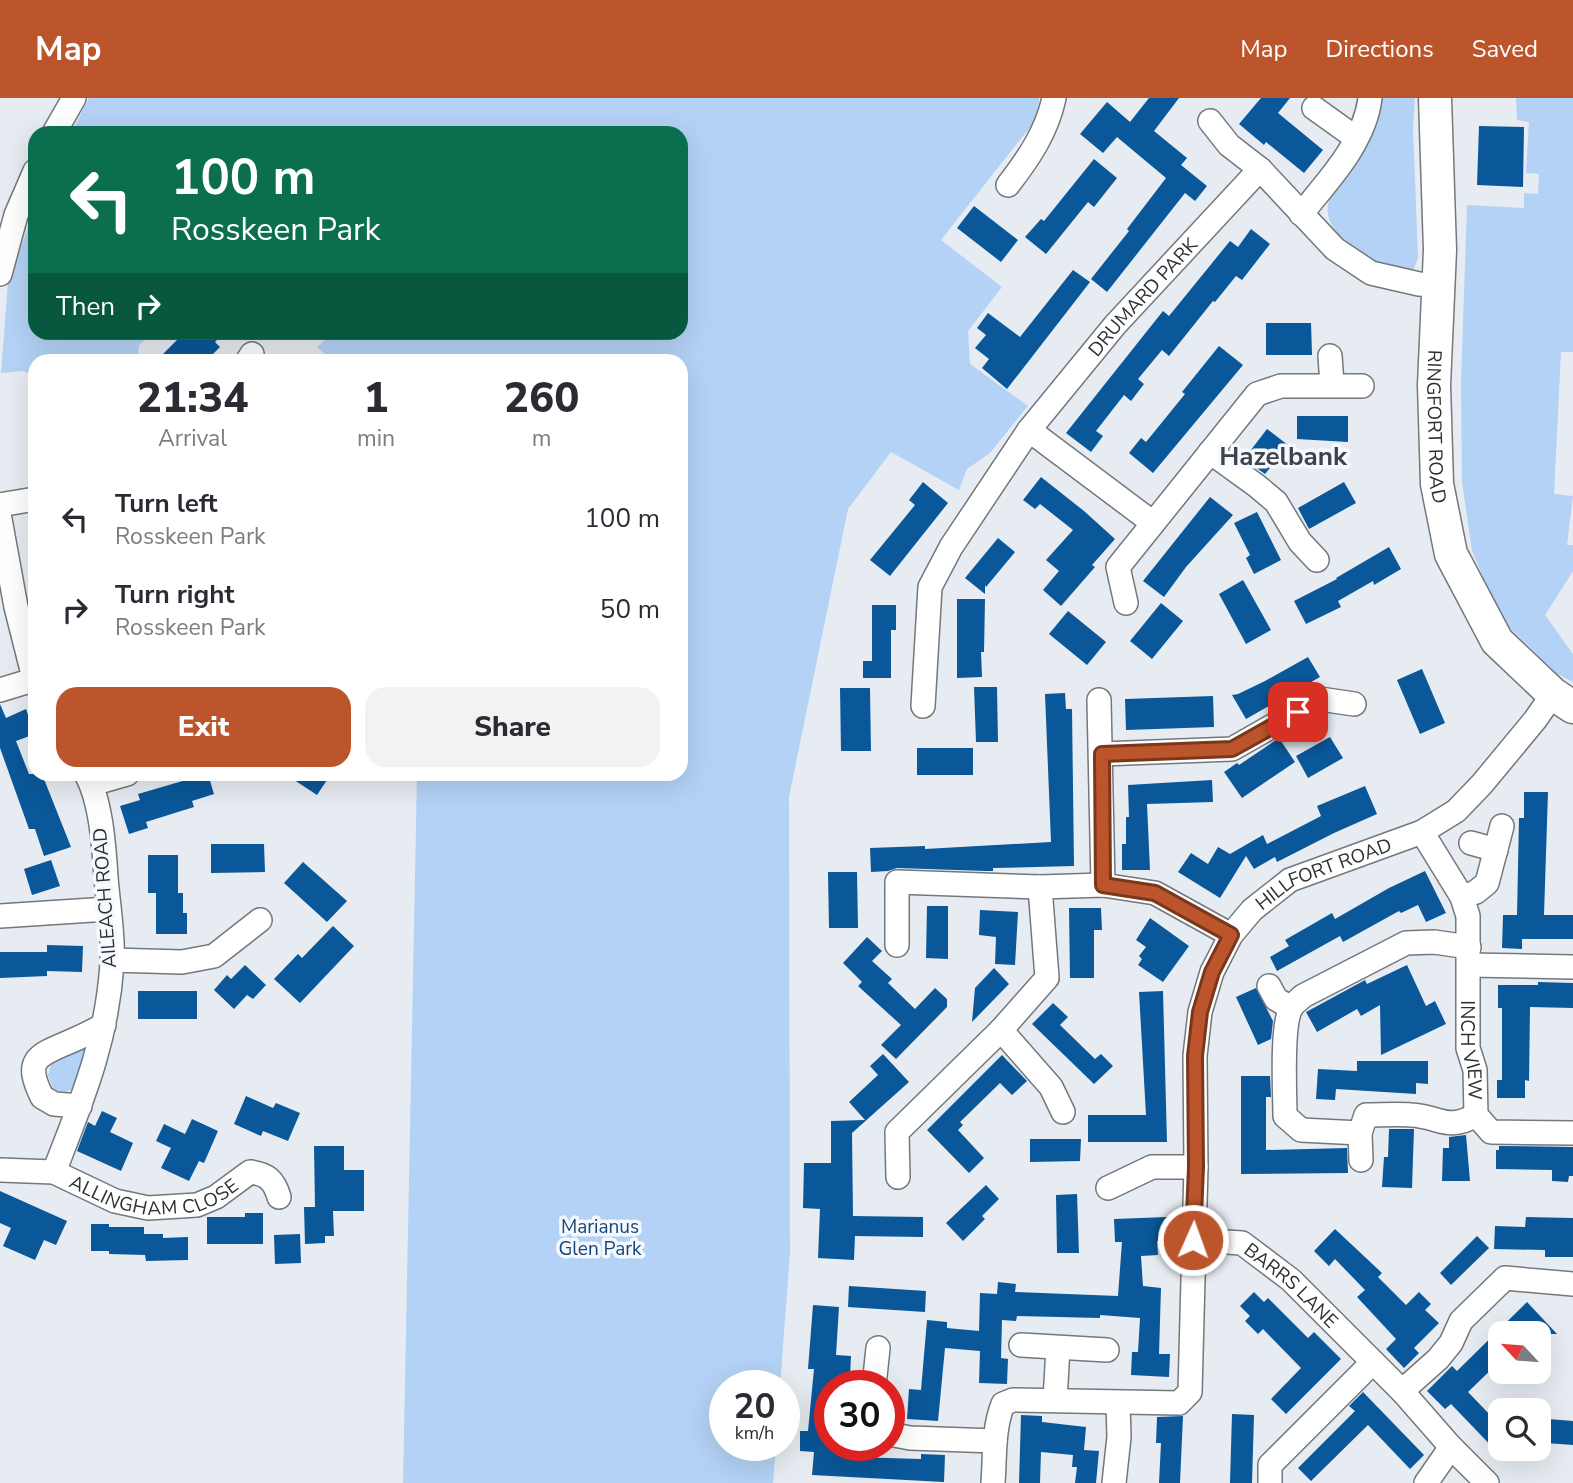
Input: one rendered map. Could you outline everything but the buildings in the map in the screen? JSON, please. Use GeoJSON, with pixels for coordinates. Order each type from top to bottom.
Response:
{"type":"FeatureCollection","features":[{"type":"Feature","properties":{"kind":"street"},"geometry":{"type":"LineString","coordinates":[[58,126],[74,98]]}},
{"type":"Feature","properties":{"kind":"street"},"geometry":{"type":"LineString","coordinates":[[1009,185],[1032,155],[1051,112],[1054,98]]}},
{"type":"Feature","properties":{"kind":"street"},"geometry":{"type":"LineString","coordinates":[[1301,214],[1339,166],[1356,138],[1364,123],[1370,98]]}},
{"type":"Feature","properties":{"kind":"street","name":"RINGFORT ROAD"},"geometry":{"type":"LineString","coordinates":[[1435,98],[1440,250],[1434,384],[1437,485],[1451,554],[1497,642],[1563,700]]}},
{"type":"Feature","properties":{"kind":"street"},"geometry":{"type":"LineString","coordinates":[[1314,108],[1356,138]]}},
{"type":"Feature","properties":{"kind":"street"},"geometry":{"type":"LineString","coordinates":[[1210,121],[1229,145],[1260,169],[1335,249],[1371,273],[1419,284],[1439,285]]}},
{"type":"Feature","properties":{"kind":"street","name":"DRUMARD PARK"},"geometry":{"type":"LineString","coordinates":[[923,705],[930,587],[951,547],[1029,429],[1115,325],[1260,169]]}},
{"type":"Feature","properties":{"kind":"street"},"geometry":{"type":"LineString","coordinates":[[0,274],[16,215],[28,187]]}},
{"type":"Feature","properties":{"kind":"street"},"geometry":{"type":"LineString","coordinates":[[1330,356],[1332,384]]}},
{"type":"Feature","properties":{"kind":"street"},"geometry":{"type":"LineString","coordinates":[[1126,603],[1118,567],[1256,394],[1280,386],[1362,386]]}},
{"type":"Feature","properties":{"kind":"street"},"geometry":{"type":"LineString","coordinates":[[1029,429],[1153,523]]}},
{"type":"Feature","properties":{"kind":"street"},"geometry":{"type":"LineString","coordinates":[[1210,452],[1276,502],[1300,542],[1317,560]]}},
{"type":"Feature","properties":{"kind":"street"},"geometry":{"type":"LineString","coordinates":[[0,505],[28,500]]}},
{"type":"Feature","properties":{"kind":"street"},"geometry":{"type":"LineString","coordinates":[[0,519],[28,656]]}},
{"type":"Feature","properties":{"kind":"street"},"geometry":{"type":"LineString","coordinates":[[0,690],[28,683]]}},
{"type":"Feature","properties":{"kind":"street"},"geometry":{"type":"LineString","coordinates":[[1102,754],[1232,749],[1320,699],[1354,704]]}},
{"type":"Feature","properties":{"kind":"street"},"geometry":{"type":"LineString","coordinates":[[1099,700],[1103,885]]}},
{"type":"Feature","properties":{"kind":"street","name":"HILLFORT ROAD"},"geometry":{"type":"LineString","coordinates":[[995,1441],[998,1415],[1003,1404],[1013,1400],[1179,1403],[1190,1392],[1196,1167],[1195,1056],[1200,1012],[1212,972],[1231,935],[1252,910],[1290,880],[1422,832],[1456,811],[1535,720],[1563,700]]}},
{"type":"Feature","properties":{"kind":"street","name":"AILEACH ROAD"},"geometry":{"type":"LineString","coordinates":[[54,1172],[92,1074],[104,1025],[112,960],[104,847],[89,781]]}},
{"type":"Feature","properties":{"kind":"street"},"geometry":{"type":"LineString","coordinates":[[1462,897],[1476,892],[1487,883],[1502,826]]}},
{"type":"Feature","properties":{"kind":"street","name":"INCH VIEW"},"geometry":{"type":"LineString","coordinates":[[1422,832],[1462,897],[1468,916],[1468,1048],[1475,1070],[1476,1115],[1491,1132],[1573,1133]]}},
{"type":"Feature","properties":{"kind":"street"},"geometry":{"type":"LineString","coordinates":[[1471,843],[1496,850]]}},
{"type":"Feature","properties":{"kind":"street"},"geometry":{"type":"LineString","coordinates":[[897,945],[897,882],[1040,887],[1103,885],[1155,893],[1231,935]]}},
{"type":"Feature","properties":{"kind":"street"},"geometry":{"type":"LineString","coordinates":[[898,1177],[897,1132],[1001,1030],[1048,978],[1040,887]]}},
{"type":"Feature","properties":{"kind":"street"},"geometry":{"type":"LineString","coordinates":[[0,916],[108,909]]}},
{"type":"Feature","properties":{"kind":"street"},"geometry":{"type":"LineString","coordinates":[[112,960],[182,962],[214,956],[260,920]]}},
{"type":"Feature","properties":{"kind":"street"},"geometry":{"type":"LineString","coordinates":[[1476,1115],[1462,1123],[1446,1123],[1414,1115],[1363,1124],[1301,1130],[1285,1116],[1286,1039],[1291,1008],[1303,996],[1406,943],[1434,942],[1469,956],[1573,967]]}},
{"type":"Feature","properties":{"kind":"street"},"geometry":{"type":"LineString","coordinates":[[1269,986],[1276,999],[1291,1008]]}},
{"type":"Feature","properties":{"kind":"street"},"geometry":{"type":"LineString","coordinates":[[80,1106],[54,1104],[42,1097],[33,1073],[34,1064],[46,1050],[104,1025]]}},
{"type":"Feature","properties":{"kind":"street"},"geometry":{"type":"LineString","coordinates":[[1001,1030],[1051,1087],[1063,1112]]}},
{"type":"Feature","properties":{"kind":"street"},"geometry":{"type":"LineString","coordinates":[[1361,1160],[1363,1124]]}},
{"type":"Feature","properties":{"kind":"street"},"geometry":{"type":"LineString","coordinates":[[1108,1188],[1152,1167],[1196,1167]]}},
{"type":"Feature","properties":{"kind":"street"},"geometry":{"type":"LineString","coordinates":[[0,1170],[54,1172]]}},
{"type":"Feature","properties":{"kind":"street","name":"ALLINGHAM CLOSE"},"geometry":{"type":"LineString","coordinates":[[54,1172],[115,1201],[148,1208],[197,1205],[216,1197],[250,1172],[271,1178],[279,1196]]}},
{"type":"Feature","properties":{"kind":"street","name":"BARRS LANE"},"geometry":{"type":"LineString","coordinates":[[1193,1240],[1242,1243],[1291,1280],[1402,1391],[1487,1483]]}},
{"type":"Feature","properties":{"kind":"street"},"geometry":{"type":"LineString","coordinates":[[1402,1391],[1438,1359],[1451,1343],[1461,1321],[1505,1278],[1573,1284]]}},
{"type":"Feature","properties":{"kind":"street"},"geometry":{"type":"LineString","coordinates":[[1021,1345],[1107,1350]]}},
{"type":"Feature","properties":{"kind":"street"},"geometry":{"type":"LineString","coordinates":[[876,1370],[878,1348]]}},
{"type":"Feature","properties":{"kind":"street"},"geometry":{"type":"LineString","coordinates":[[1055,1400],[1058,1348]]}},
{"type":"Feature","properties":{"kind":"street"},"geometry":{"type":"LineString","coordinates":[[1270,1483],[1270,1465],[1373,1362]]}},
{"type":"Feature","properties":{"kind":"street"},"geometry":{"type":"LineString","coordinates":[[1114,1483],[1119,1437],[1118,1403]]}},
{"type":"Feature","properties":{"kind":"street"},"geometry":{"type":"LineString","coordinates":[[905,1437],[995,1441],[993,1483]]}},
{"type":"Feature","properties":{"kind":"street"},"geometry":{"type":"LineString","coordinates":[[1426,1483],[1451,1447]]}},
{"type":"Feature","properties":{"kind":"green space","name":"Marianus Glen Park"},"geometry":{"type":"Polygon","coordinates":[[[89,98],[1039,98],[1038,117],[941,240],[1002,287],[968,331],[970,364],[1028,406],[990,453],[967,469],[959,490],[891,452],[848,509],[789,797],[790,1254],[781,1370],[709,1370],[709,1461],[775,1461],[773,1483],[403,1483],[417,781],[688,781],[688,354],[325,354],[317,347],[325,340],[688,340],[688,126],[75,126],[89,98]]]}},
{"type":"Feature","properties":{"kind":"green space"},"geometry":{"type":"Polygon","coordinates":[[[1381,98],[1415,98],[1413,128],[1418,258],[1413,271],[1388,270],[1375,264],[1339,235],[1328,215],[1331,196],[1361,154],[1371,134],[1381,98]]]}},
{"type":"Feature","properties":{"kind":"green space"},"geometry":{"type":"Polygon","coordinates":[[[1516,98],[1573,98],[1573,352],[1561,352],[1554,494],[1573,496],[1567,545],[1573,545],[1573,571],[1545,615],[1573,654],[1573,682],[1556,673],[1500,618],[1472,551],[1462,482],[1461,382],[1467,205],[1524,208],[1524,193],[1538,194],[1539,174],[1526,173],[1529,122],[1517,120],[1516,98]]]}},
{"type":"Feature","properties":{"kind":"green space"},"geometry":{"type":"Polygon","coordinates":[[[28,227],[28,340],[144,340],[139,345],[138,354],[28,354],[28,373],[1,373],[8,283],[28,227]]]}},
{"type":"Feature","properties":{"kind":"green space"},"geometry":{"type":"Polygon","coordinates":[[[88,1045],[73,1088],[63,1092],[53,1089],[48,1075],[52,1061],[88,1045]]]}},
{"type":"Feature","properties":{"kind":"district","name":"Hazelbank"},"geometry":{"type":"Point","coordinates":[1283,456]}},
{"type":"Feature","properties":{"kind":"route"},"geometry":{"type":"LineString","coordinates":[[1193,1240],[1196,1167],[1195,1056],[1200,1012],[1212,972],[1231,935],[1155,893],[1103,885],[1102,754],[1232,749],[1298,712]]}}]}
